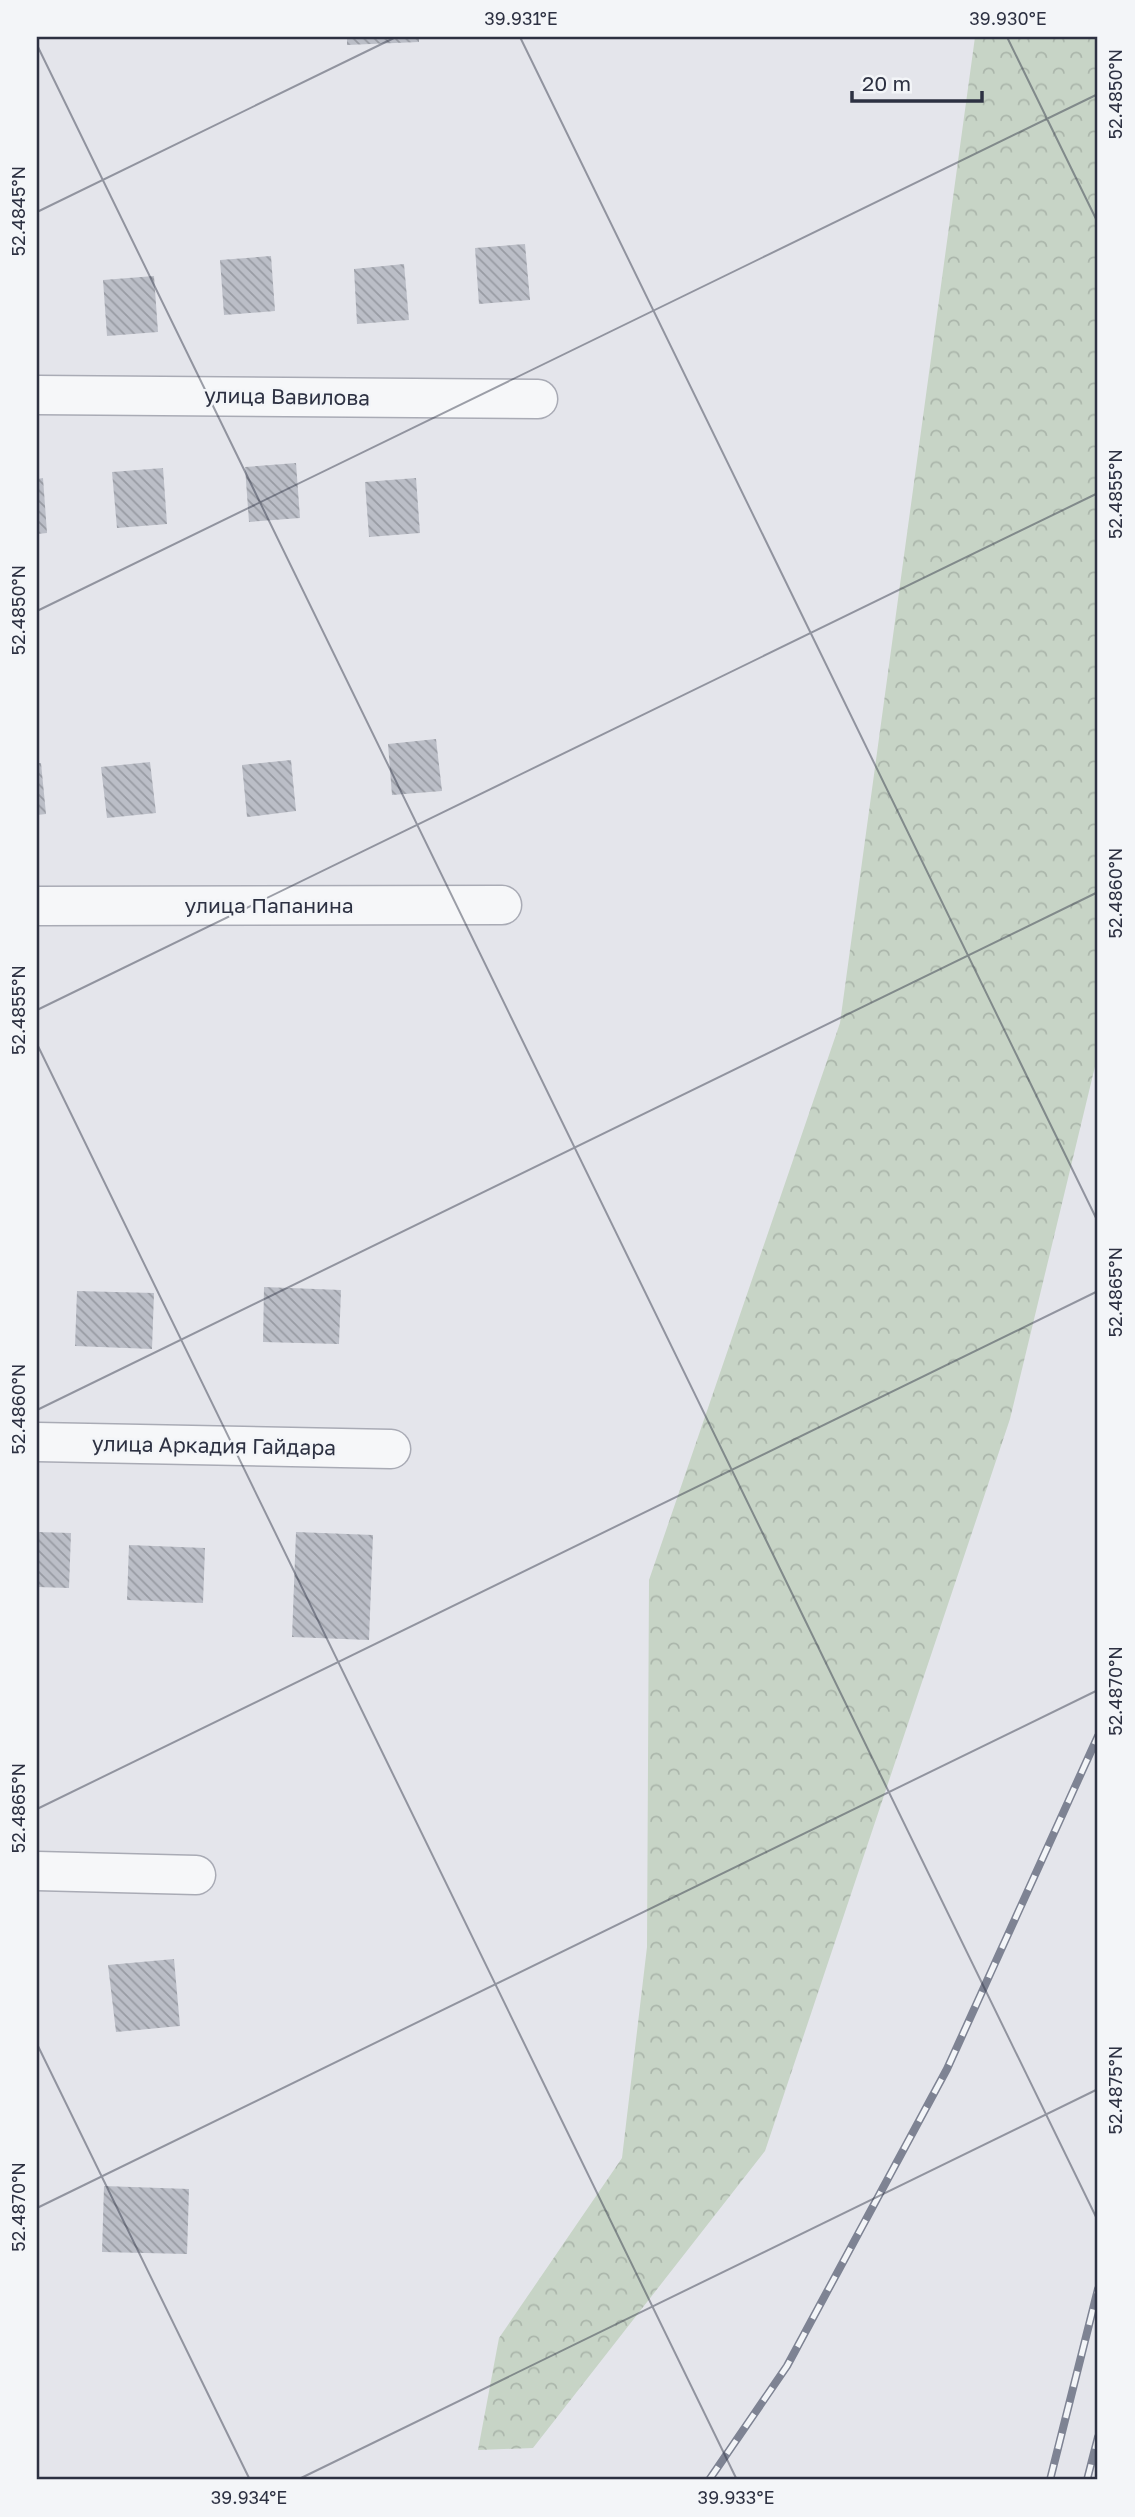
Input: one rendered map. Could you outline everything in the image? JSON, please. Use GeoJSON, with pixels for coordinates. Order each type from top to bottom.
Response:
{"type":"FeatureCollection","features":[{"type":"Feature","properties":{"kind":"street","name":"улица Вавилова"},"geometry":{"type":"LineString","coordinates":[[37,395],[538,399]]}},
{"type":"Feature","properties":{"kind":"street","name":"улица Папанина"},"geometry":{"type":"LineString","coordinates":[[37,906],[502,905]]}},
{"type":"Feature","properties":{"kind":"street","name":"улица Аркадия Гайдара"},"geometry":{"type":"LineString","coordinates":[[37,1442],[391,1449]]}},
{"type":"Feature","properties":{"kind":"street"},"geometry":{"type":"LineString","coordinates":[[37,1871],[196,1875]]}},
{"type":"Feature","properties":{"kind":"green space"},"geometry":{"type":"Polygon","coordinates":[[[975,37],[1098,37],[1098,1054],[1010,1419],[765,2151],[533,2448],[478,2450],[499,2338],[622,2158],[647,1947],[649,1580],[840,1023],[975,37]]]}},
{"type":"Feature","properties":{"kind":"building"},"geometry":{"type":"Polygon","coordinates":[[[347,37],[419,37],[419,42],[347,45],[347,37]]]}},
{"type":"Feature","properties":{"kind":"building"},"geometry":{"type":"Polygon","coordinates":[[[525,244],[530,300],[479,304],[475,248],[525,244]]]}},
{"type":"Feature","properties":{"kind":"building"},"geometry":{"type":"Polygon","coordinates":[[[271,256],[275,311],[224,315],[220,260],[271,256]]]}},
{"type":"Feature","properties":{"kind":"building"},"geometry":{"type":"Polygon","coordinates":[[[404,264],[409,320],[357,324],[354,269],[404,264]]]}},
{"type":"Feature","properties":{"kind":"building"},"geometry":{"type":"Polygon","coordinates":[[[154,276],[158,332],[107,336],[103,280],[154,276]]]}},
{"type":"Feature","properties":{"kind":"building"},"geometry":{"type":"Polygon","coordinates":[[[296,463],[300,518],[249,522],[245,467],[296,463]]]}},
{"type":"Feature","properties":{"kind":"building"},"geometry":{"type":"Polygon","coordinates":[[[163,468],[167,524],[117,528],[112,472],[163,468]]]}},
{"type":"Feature","properties":{"kind":"building"},"geometry":{"type":"Polygon","coordinates":[[[43,478],[47,533],[37,534],[37,479],[43,478]]]}},
{"type":"Feature","properties":{"kind":"building"},"geometry":{"type":"Polygon","coordinates":[[[416,478],[420,533],[369,537],[365,482],[416,478]]]}},
{"type":"Feature","properties":{"kind":"building"},"geometry":{"type":"Polygon","coordinates":[[[436,739],[442,791],[392,795],[388,744],[436,739]]]}},
{"type":"Feature","properties":{"kind":"building"},"geometry":{"type":"Polygon","coordinates":[[[291,760],[296,811],[247,817],[242,765],[291,760]]]}},
{"type":"Feature","properties":{"kind":"building"},"geometry":{"type":"Polygon","coordinates":[[[150,762],[156,813],[107,818],[101,767],[150,762]]]}},
{"type":"Feature","properties":{"kind":"building"},"geometry":{"type":"Polygon","coordinates":[[[37,763],[41,763],[46,814],[37,815],[37,763]]]}},
{"type":"Feature","properties":{"kind":"building"},"geometry":{"type":"Polygon","coordinates":[[[264,1287],[341,1290],[339,1344],[263,1342],[264,1287]]]}},
{"type":"Feature","properties":{"kind":"building"},"geometry":{"type":"Polygon","coordinates":[[[77,1291],[154,1293],[152,1349],[75,1346],[77,1291]]]}},
{"type":"Feature","properties":{"kind":"building"},"geometry":{"type":"Polygon","coordinates":[[[37,1532],[71,1533],[69,1588],[37,1587],[37,1532]]]}},
{"type":"Feature","properties":{"kind":"building"},"geometry":{"type":"Polygon","coordinates":[[[296,1532],[373,1535],[369,1640],[292,1637],[296,1532]]]}},
{"type":"Feature","properties":{"kind":"building"},"geometry":{"type":"Polygon","coordinates":[[[129,1545],[205,1548],[203,1603],[127,1600],[129,1545]]]}},
{"type":"Feature","properties":{"kind":"building"},"geometry":{"type":"Polygon","coordinates":[[[174,1959],[180,2026],[116,2032],[108,1965],[174,1959]]]}},
{"type":"Feature","properties":{"kind":"building"},"geometry":{"type":"Polygon","coordinates":[[[104,2186],[189,2189],[187,2254],[102,2252],[104,2186]]]}},
{"type":"Feature","properties":{"kind":"railway"},"geometry":{"type":"LineString","coordinates":[[709,2480],[787,2366],[947,2069],[1098,1736]]}},
{"type":"Feature","properties":{"kind":"railway"},"geometry":{"type":"LineString","coordinates":[[1050,2480],[1098,2289]]}},
{"type":"Feature","properties":{"kind":"railway"},"geometry":{"type":"LineString","coordinates":[[1087,2480],[1098,2437]]}}]}
